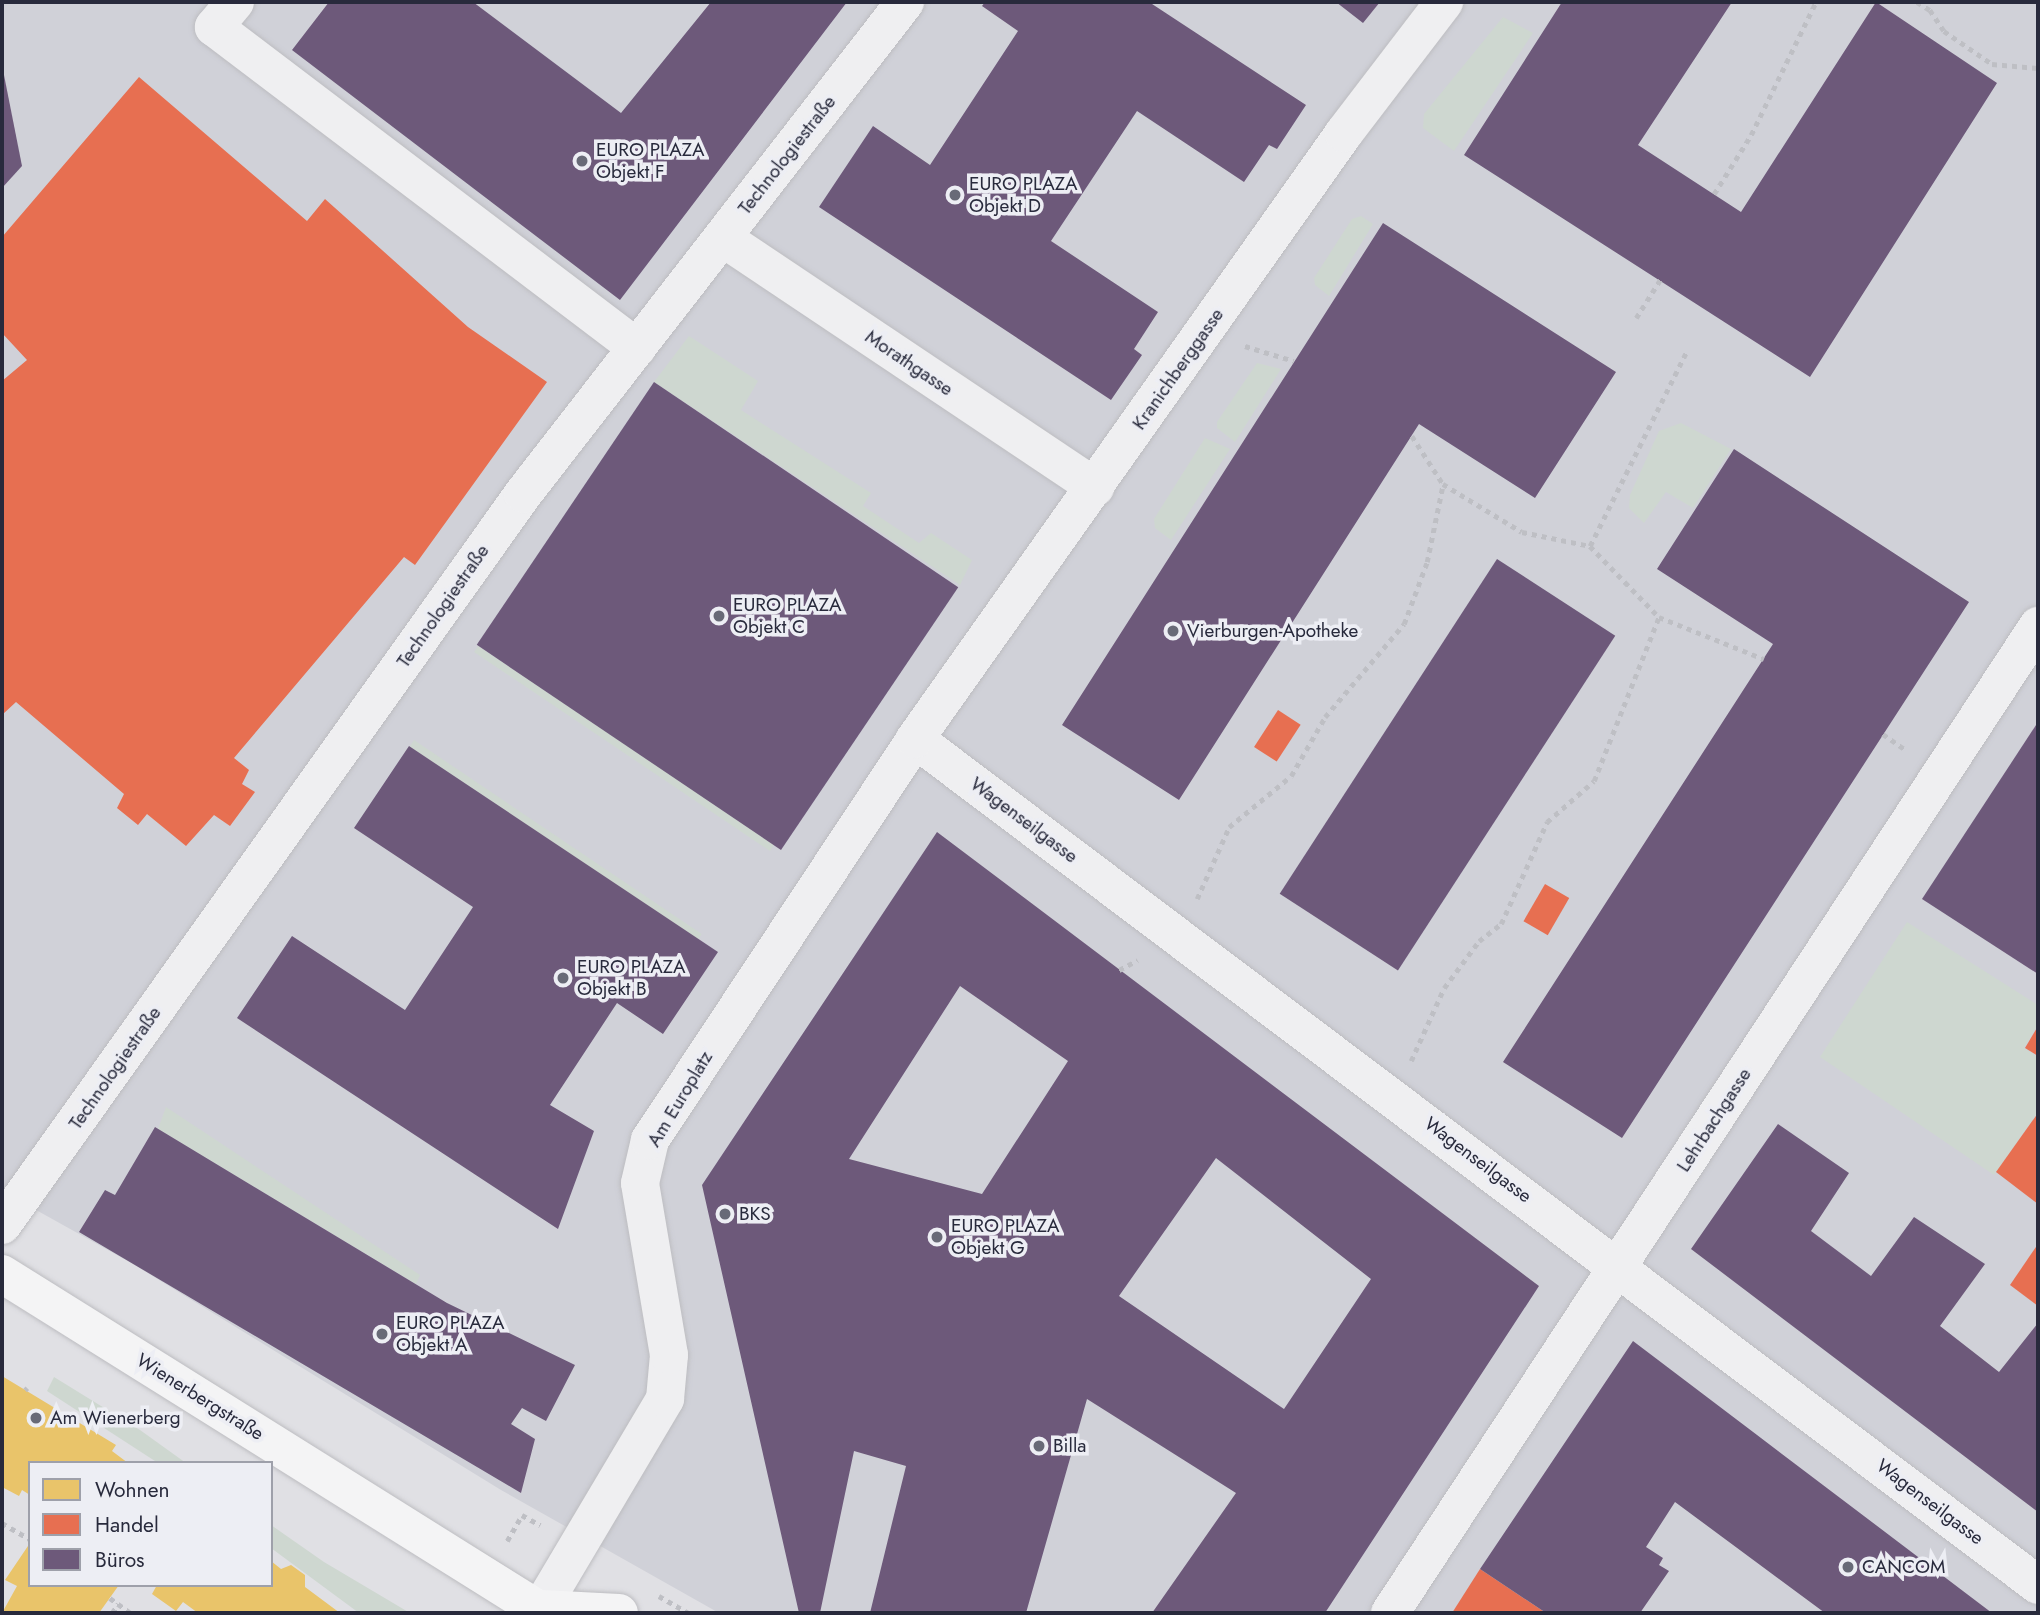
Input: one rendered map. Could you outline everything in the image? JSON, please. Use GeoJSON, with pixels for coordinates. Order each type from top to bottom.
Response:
{"type":"FeatureCollection","features":[{"type":"Feature","properties":{"kind":"main road","name":"Wienerbergstraße"},"geometry":{"type":"LineString","coordinates":[[2,1274],[541,1612],[619,1613]]}},
{"type":"Feature","properties":{"kind":"street"},"geometry":{"type":"LineString","coordinates":[[235,2],[214,27],[637,348]]}},
{"type":"Feature","properties":{"kind":"street","name":"Technologiestraße"},"geometry":{"type":"LineString","coordinates":[[2,1225],[523,494],[905,2]]}},
{"type":"Feature","properties":{"kind":"street","name":"Kranichberggasse"},"geometry":{"type":"LineString","coordinates":[[915,739],[1344,133],[1444,2]]}},
{"type":"Feature","properties":{"kind":"street","name":"Morathgasse"},"geometry":{"type":"LineString","coordinates":[[723,238],[1095,487]]}},
{"type":"Feature","properties":{"kind":"street","name":"Lehrbachgasse"},"geometry":{"type":"LineString","coordinates":[[1390,1613],[2038,626]]}},
{"type":"Feature","properties":{"kind":"street","name":"Wagenseilgasse"},"geometry":{"type":"LineString","coordinates":[[915,739],[1619,1265],[2038,1585]]}},
{"type":"Feature","properties":{"kind":"street","name":"Am Europlatz"},"geometry":{"type":"LineString","coordinates":[[541,1612],[665,1399],[669,1355],[640,1183],[650,1140],[915,739]]}},
{"type":"Feature","properties":{"kind":"path"},"geometry":{"type":"LineString","coordinates":[[1714,194],[1751,135],[1816,2]]}},
{"type":"Feature","properties":{"kind":"path"},"geometry":{"type":"LineString","coordinates":[[1917,2],[1930,10],[1944,31],[1992,64],[2038,68]]}},
{"type":"Feature","properties":{"kind":"path"},"geometry":{"type":"LineString","coordinates":[[1636,318],[1660,280]]}},
{"type":"Feature","properties":{"kind":"path"},"geometry":{"type":"LineString","coordinates":[[1590,546],[1687,351]]}},
{"type":"Feature","properties":{"kind":"path"},"geometry":{"type":"LineString","coordinates":[[1412,436],[1443,484],[1522,532],[1590,546],[1659,617],[1764,659]]}},
{"type":"Feature","properties":{"kind":"path"},"geometry":{"type":"LineString","coordinates":[[1119,970],[1180,937],[1229,827],[1292,776],[1325,717],[1404,624],[1427,562],[1443,484]]}},
{"type":"Feature","properties":{"kind":"path"},"geometry":{"type":"LineString","coordinates":[[1394,1097],[1444,988],[1479,941],[1501,924],[1547,822],[1594,780],[1659,617]]}},
{"type":"Feature","properties":{"kind":"path"},"geometry":{"type":"LineString","coordinates":[[2,1523],[28,1538]]}},
{"type":"Feature","properties":{"kind":"path"},"geometry":{"type":"LineString","coordinates":[[657,1595],[688,1613]]}},
{"type":"Feature","properties":{"kind":"path"},"geometry":{"type":"LineString","coordinates":[[110,1598],[131,1613]]}},
{"type":"Feature","properties":{"kind":"path"},"geometry":{"type":"LineString","coordinates":[[112,1613],[118,1604]]}},
{"type":"Feature","properties":{"kind":"shaded area"},"geometry":{"type":"Polygon","coordinates":[[[2,2],[2038,2],[2038,1613],[719,1613],[501,1490],[133,1264],[2,1191],[2,2]]]}},
{"type":"Feature","properties":{"kind":"shaded area"},"geometry":{"type":"Polygon","coordinates":[[[1503,17],[1533,33],[1454,151],[1423,128],[1424,114],[1503,17]]]}},
{"type":"Feature","properties":{"kind":"shaded area"},"geometry":{"type":"Polygon","coordinates":[[[1361,216],[1373,224],[1329,296],[1315,285],[1314,278],[1352,219],[1361,216]]]}},
{"type":"Feature","properties":{"kind":"shaded area"},"geometry":{"type":"Polygon","coordinates":[[[689,336],[758,381],[741,410],[871,493],[863,506],[919,543],[931,533],[972,560],[960,585],[654,382],[689,336]]]}},
{"type":"Feature","properties":{"kind":"shaded area"},"geometry":{"type":"Polygon","coordinates":[[[1257,363],[1281,369],[1235,442],[1217,428],[1217,422],[1257,363]]]}},
{"type":"Feature","properties":{"kind":"shaded area"},"geometry":{"type":"Polygon","coordinates":[[[1681,423],[1731,449],[1693,508],[1666,492],[1644,523],[1629,508],[1630,495],[1659,431],[1681,423]]]}},
{"type":"Feature","properties":{"kind":"shaded area"},"geometry":{"type":"Polygon","coordinates":[[[1205,438],[1230,449],[1171,540],[1155,528],[1154,519],[1205,438]]]}},
{"type":"Feature","properties":{"kind":"shaded area"},"geometry":{"type":"Polygon","coordinates":[[[478,646],[775,843],[770,851],[474,652],[478,646]]]}},
{"type":"Feature","properties":{"kind":"shaded area"},"geometry":{"type":"Polygon","coordinates":[[[414,740],[702,934],[697,941],[410,747],[414,740]]]}},
{"type":"Feature","properties":{"kind":"shaded area"},"geometry":{"type":"Polygon","coordinates":[[[1907,922],[2038,1005],[2038,1025],[2024,1048],[2038,1057],[2038,1112],[1994,1175],[1820,1057],[1907,922]]]}},
{"type":"Feature","properties":{"kind":"shaded area"},"geometry":{"type":"Polygon","coordinates":[[[166,1107],[420,1275],[416,1284],[158,1129],[166,1107]]]}},
{"type":"Feature","properties":{"kind":"shaded area"},"geometry":{"type":"Polygon","coordinates":[[[54,1377],[140,1430],[183,1461],[155,1461],[47,1391],[54,1377]]]}},
{"type":"Feature","properties":{"kind":"shaded area"},"geometry":{"type":"Polygon","coordinates":[[[273,1526],[324,1562],[410,1613],[359,1613],[273,1549],[273,1526]]]}},
{"type":"Feature","properties":{"kind":"building: Wohnen","name":"Am Wienerberg"},"geometry":{"type":"Polygon","coordinates":[[[2,1376],[116,1445],[112,1451],[125,1461],[28,1461],[28,1494],[22,1490],[19,1496],[2,1487],[2,1376]]]}},
{"type":"Feature","properties":{"kind":"building: Wohnen"},"geometry":{"type":"Polygon","coordinates":[[[28,1546],[28,1587],[118,1587],[99,1613],[2,1613],[17,1586],[5,1580],[28,1546]]]}},
{"type":"Feature","properties":{"kind":"building: Wohnen"},"geometry":{"type":"Polygon","coordinates":[[[273,1563],[281,1569],[291,1565],[305,1575],[305,1587],[340,1613],[198,1613],[183,1602],[176,1611],[152,1594],[156,1587],[273,1587],[273,1563]]]}},
{"type":"Feature","properties":{"kind":"building: Handel"},"geometry":{"type":"Polygon","coordinates":[[[139,77],[307,221],[325,199],[468,327],[547,382],[415,565],[404,557],[234,758],[249,770],[242,784],[255,792],[230,826],[214,815],[186,846],[147,814],[138,825],[117,808],[124,794],[16,702],[2,715],[2,381],[27,360],[2,333],[2,237],[139,77]]]}},
{"type":"Feature","properties":{"kind":"building: Handel"},"geometry":{"type":"Polygon","coordinates":[[[1278,710],[1301,725],[1277,762],[1254,747],[1278,710]]]}},
{"type":"Feature","properties":{"kind":"building: Handel"},"geometry":{"type":"Polygon","coordinates":[[[1545,884],[1569,898],[1548,935],[1524,921],[1545,884]]]}},
{"type":"Feature","properties":{"kind":"building: Handel"},"geometry":{"type":"Polygon","coordinates":[[[2038,1026],[2038,1056],[2025,1048],[2038,1026]]]}},
{"type":"Feature","properties":{"kind":"building: Handel"},"geometry":{"type":"Polygon","coordinates":[[[2038,1113],[2038,1204],[1996,1172],[2038,1113]]]}},
{"type":"Feature","properties":{"kind":"building: Handel"},"geometry":{"type":"Polygon","coordinates":[[[2038,1244],[2038,1306],[2010,1285],[2038,1244]]]}},
{"type":"Feature","properties":{"kind":"building: Handel"},"geometry":{"type":"Polygon","coordinates":[[[1480,1569],[1546,1613],[1452,1613],[1480,1569]]]}},
{"type":"Feature","properties":{"kind":"building: Büros","name":"EURO PLAZA Objekt F"},"geometry":{"type":"Polygon","coordinates":[[[329,2],[473,2],[621,113],[711,2],[847,2],[620,300],[292,50],[329,2]]]}},
{"type":"Feature","properties":{"kind":"building: Büros","name":"EURO PLAZA Objekt D"},"geometry":{"type":"Polygon","coordinates":[[[985,2],[1149,2],[1306,105],[1277,149],[1269,145],[1244,182],[1137,111],[1051,241],[1158,312],[1134,349],[1142,355],[1111,400],[819,207],[873,126],[930,165],[1018,31],[982,6],[985,2]]]}},
{"type":"Feature","properties":{"kind":"building: Büros"},"geometry":{"type":"Polygon","coordinates":[[[1336,2],[1380,2],[1363,23],[1336,2]]]}},
{"type":"Feature","properties":{"kind":"building: Büros"},"geometry":{"type":"Polygon","coordinates":[[[1562,2],[1732,2],[1638,145],[1741,212],[1876,2],[1997,83],[1810,377],[1464,155],[1562,2]]]}},
{"type":"Feature","properties":{"kind":"building: Büros"},"geometry":{"type":"Polygon","coordinates":[[[2,65],[22,166],[2,188],[2,65]]]}},
{"type":"Feature","properties":{"kind":"building: Büros"},"geometry":{"type":"Polygon","coordinates":[[[1383,223],[1616,372],[1535,498],[1419,424],[1179,800],[1062,725],[1383,223]]]}},
{"type":"Feature","properties":{"kind":"building: Büros","name":"EURO PLAZA Objekt C"},"geometry":{"type":"Polygon","coordinates":[[[654,382],[958,587],[781,850],[477,645],[654,382]]]}},
{"type":"Feature","properties":{"kind":"building: Büros"},"geometry":{"type":"Polygon","coordinates":[[[1734,449],[1969,602],[1622,1138],[1503,1062],[1773,644],[1657,569],[1734,449]]]}},
{"type":"Feature","properties":{"kind":"building: Büros"},"geometry":{"type":"Polygon","coordinates":[[[1497,559],[1615,636],[1398,970],[1280,894],[1497,559]]]}},
{"type":"Feature","properties":{"kind":"building: Büros"},"geometry":{"type":"Polygon","coordinates":[[[2038,722],[2038,974],[1922,899],[2038,722]]]}},
{"type":"Feature","properties":{"kind":"building: Büros","name":"EURO PLAZA Objekt B"},"geometry":{"type":"Polygon","coordinates":[[[409,746],[718,952],[663,1034],[617,1003],[550,1105],[594,1131],[558,1229],[237,1018],[292,936],[405,1010],[473,907],[354,828],[409,746]]]}},
{"type":"Feature","properties":{"kind":"building: Büros","name":"EURO PLAZA Objekt G"},"geometry":{"type":"Polygon","coordinates":[[[937,832],[1539,1286],[1325,1613],[1152,1613],[1236,1493],[1087,1399],[1026,1613],[870,1613],[906,1466],[854,1451],[820,1613],[799,1613],[702,1185],[937,832]],[[960,986],[849,1159],[982,1194],[1068,1061],[960,986]],[[1216,1158],[1119,1296],[1284,1409],[1371,1279],[1216,1158]]]}},
{"type":"Feature","properties":{"kind":"building: Büros"},"geometry":{"type":"Polygon","coordinates":[[[1778,1124],[1849,1173],[1811,1231],[1871,1276],[1914,1217],[1985,1264],[1940,1326],[1999,1372],[2038,1323],[2038,1512],[1691,1249],[1778,1124]]]}},
{"type":"Feature","properties":{"kind":"building: Büros","name":"EURO PLAZA Objekt A"},"geometry":{"type":"Polygon","coordinates":[[[155,1127],[447,1303],[575,1365],[546,1421],[522,1408],[511,1424],[535,1439],[521,1493],[79,1232],[105,1190],[115,1195],[155,1127]]]}},
{"type":"Feature","properties":{"kind":"building: Büros"},"geometry":{"type":"Polygon","coordinates":[[[1633,1341],[1992,1613],[1825,1613],[1675,1502],[1646,1547],[1663,1558],[1659,1565],[1669,1571],[1640,1613],[1546,1613],[1480,1569],[1633,1341]]]}},
{"type":"Feature","properties":{"kind":"place","name":"EURO PLAZA Objekt F"},"geometry":{"type":"Point","coordinates":[582,161]}},
{"type":"Feature","properties":{"kind":"place","name":"EURO PLAZA Objekt D"},"geometry":{"type":"Point","coordinates":[955,195]}},
{"type":"Feature","properties":{"kind":"place","name":"EURO PLAZA Objekt C"},"geometry":{"type":"Point","coordinates":[719,616]}},
{"type":"Feature","properties":{"kind":"place","name":"Vierburgen-Apotheke"},"geometry":{"type":"Point","coordinates":[1173,631]}},
{"type":"Feature","properties":{"kind":"place","name":"EURO PLAZA Objekt B"},"geometry":{"type":"Point","coordinates":[563,978]}},
{"type":"Feature","properties":{"kind":"place","name":"BKS"},"geometry":{"type":"Point","coordinates":[725,1214]}},
{"type":"Feature","properties":{"kind":"place","name":"EURO PLAZA Objekt G"},"geometry":{"type":"Point","coordinates":[937,1237]}},
{"type":"Feature","properties":{"kind":"place","name":"EURO PLAZA Objekt A"},"geometry":{"type":"Point","coordinates":[382,1334]}},
{"type":"Feature","properties":{"kind":"place","name":"Am Wienerberg"},"geometry":{"type":"Point","coordinates":[36,1418]}},
{"type":"Feature","properties":{"kind":"place","name":"Billa"},"geometry":{"type":"Point","coordinates":[1039,1446]}},
{"type":"Feature","properties":{"kind":"place","name":"CANCOM"},"geometry":{"type":"Point","coordinates":[1848,1567]}}]}
